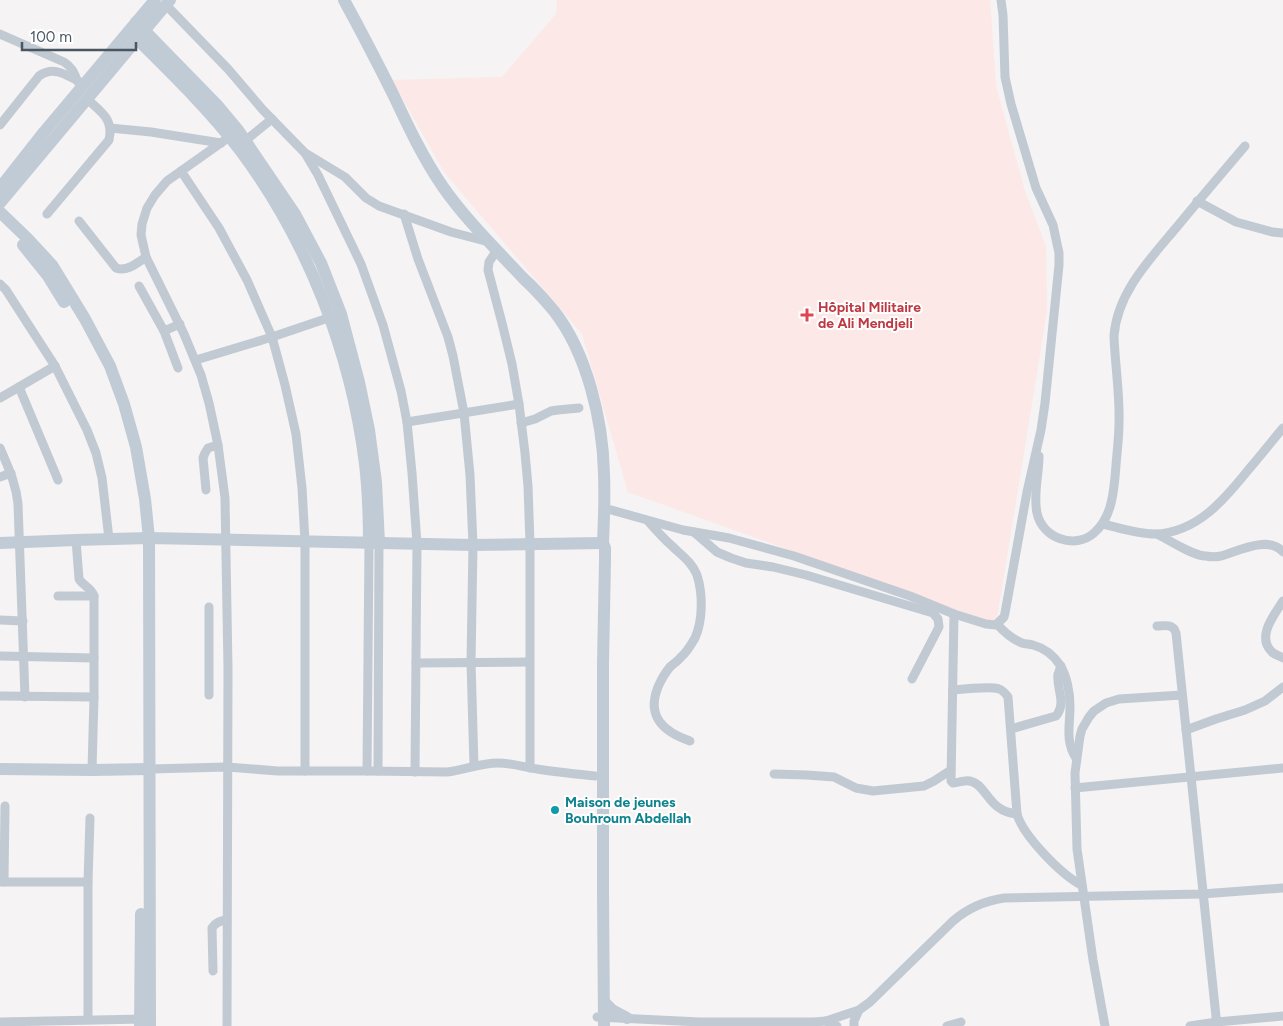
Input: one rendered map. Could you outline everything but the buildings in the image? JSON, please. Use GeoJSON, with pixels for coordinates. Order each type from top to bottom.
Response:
{"type":"FeatureCollection","features":[{"type":"Feature","properties":{"kind":"main road"},"geometry":{"type":"LineString","coordinates":[[344,0],[381,69],[423,156],[433,172],[454,202],[478,230],[554,311],[569,333],[580,355],[594,398],[604,473],[603,542],[605,556],[602,893],[604,1002],[600,1021]]}},
{"type":"Feature","properties":{"kind":"main road"},"geometry":{"type":"LineString","coordinates":[[0,188],[82,90],[163,2]]}},
{"type":"Feature","properties":{"kind":"main road"},"geometry":{"type":"LineString","coordinates":[[137,30],[183,86],[230,136],[254,170],[296,241],[335,316]]}},
{"type":"Feature","properties":{"kind":"main road"},"geometry":{"type":"LineString","coordinates":[[0,203],[82,90]]}},
{"type":"Feature","properties":{"kind":"main road"},"geometry":{"type":"LineString","coordinates":[[230,136],[246,140],[295,214],[321,263],[335,316],[361,437],[374,543]]}},
{"type":"Feature","properties":{"kind":"main road"},"geometry":{"type":"LineString","coordinates":[[0,212],[52,265],[85,319],[110,366],[124,404],[136,447],[145,499],[145,1022]]}},
{"type":"Feature","properties":{"kind":"main road"},"geometry":{"type":"LineString","coordinates":[[0,222],[25,247],[48,276],[78,322],[102,365],[125,431],[145,539]]}},
{"type":"Feature","properties":{"kind":"main road"},"geometry":{"type":"LineString","coordinates":[[0,543],[145,539],[473,545],[603,542]]}},
{"type":"Feature","properties":{"kind":"main road"},"geometry":{"type":"LineString","coordinates":[[600,1021],[595,776],[598,558],[603,542]]}},
{"type":"Feature","properties":{"kind":"main road"},"geometry":{"type":"LineString","coordinates":[[0,769],[146,769]]}},
{"type":"Feature","properties":{"kind":"main road"},"geometry":{"type":"LineString","coordinates":[[604,1002],[617,1013],[627,1018]]}},
{"type":"Feature","properties":{"kind":"street"},"geometry":{"type":"LineString","coordinates":[[604,508],[683,530],[729,538],[794,556],[986,624],[998,624],[1004,617],[1049,374],[1059,265],[1052,225],[1036,188],[1004,77],[1001,0]]}},
{"type":"Feature","properties":{"kind":"street"},"geometry":{"type":"LineString","coordinates":[[163,2],[305,153],[318,175],[361,264],[383,325],[401,391],[407,422],[412,473],[417,544],[416,772]]}},
{"type":"Feature","properties":{"kind":"street"},"geometry":{"type":"LineString","coordinates":[[0,34],[70,66],[82,90]]}},
{"type":"Feature","properties":{"kind":"street"},"geometry":{"type":"LineString","coordinates":[[0,125],[36,80],[48,71],[58,72],[82,90],[110,124],[109,140],[47,214]]}},
{"type":"Feature","properties":{"kind":"street"},"geometry":{"type":"LineString","coordinates":[[246,140],[272,119]]}},
{"type":"Feature","properties":{"kind":"street"},"geometry":{"type":"LineString","coordinates":[[110,128],[230,136]]}},
{"type":"Feature","properties":{"kind":"street"},"geometry":{"type":"LineString","coordinates":[[227,1026],[225,498],[218,445],[209,403],[196,360],[146,257],[141,234],[147,208],[167,181],[230,136]]}},
{"type":"Feature","properties":{"kind":"street"},"geometry":{"type":"LineString","coordinates":[[1040,430],[1036,494],[1037,513],[1044,527],[1053,536],[1068,541],[1080,540],[1093,534],[1103,524],[1110,506],[1115,481],[1119,424],[1114,336],[1116,320],[1133,283],[1143,267],[1245,146]]}},
{"type":"Feature","properties":{"kind":"street"},"geometry":{"type":"LineString","coordinates":[[305,153],[345,177],[379,206],[494,246],[488,270],[519,404],[528,486],[530,544],[530,768]]}},
{"type":"Feature","properties":{"kind":"street"},"geometry":{"type":"LineString","coordinates":[[181,171],[219,228],[243,271],[272,337],[296,434],[305,541],[305,771]]}},
{"type":"Feature","properties":{"kind":"street"},"geometry":{"type":"LineString","coordinates":[[1198,201],[1236,222],[1272,232],[1283,233]]}},
{"type":"Feature","properties":{"kind":"street"},"geometry":{"type":"LineString","coordinates":[[404,214],[418,259],[448,337],[464,413],[470,475],[473,545],[471,662],[474,766]]}},
{"type":"Feature","properties":{"kind":"street"},"geometry":{"type":"LineString","coordinates":[[79,221],[116,268],[120,270],[128,268],[146,257]]}},
{"type":"Feature","properties":{"kind":"street"},"geometry":{"type":"LineString","coordinates":[[0,284],[6,290],[55,366],[87,430],[96,453],[102,478],[110,540]]}},
{"type":"Feature","properties":{"kind":"street"},"geometry":{"type":"LineString","coordinates":[[139,286],[164,331],[178,368]]}},
{"type":"Feature","properties":{"kind":"street"},"geometry":{"type":"LineString","coordinates":[[196,360],[335,316]]}},
{"type":"Feature","properties":{"kind":"street"},"geometry":{"type":"LineString","coordinates":[[164,331],[180,324]]}},
{"type":"Feature","properties":{"kind":"street"},"geometry":{"type":"LineString","coordinates":[[0,398],[55,366]]}},
{"type":"Feature","properties":{"kind":"street"},"geometry":{"type":"LineString","coordinates":[[19,387],[58,480]]}},
{"type":"Feature","properties":{"kind":"street"},"geometry":{"type":"LineString","coordinates":[[407,422],[519,404]]}},
{"type":"Feature","properties":{"kind":"street"},"geometry":{"type":"LineString","coordinates":[[521,423],[551,411],[579,408]]}},
{"type":"Feature","properties":{"kind":"street"},"geometry":{"type":"LineString","coordinates":[[1103,524],[1157,534],[1173,532],[1188,526],[1204,517],[1231,492],[1283,428]]}},
{"type":"Feature","properties":{"kind":"street"},"geometry":{"type":"LineString","coordinates":[[206,490],[204,455],[208,448],[218,445]]}},
{"type":"Feature","properties":{"kind":"street"},"geometry":{"type":"LineString","coordinates":[[0,448],[11,473],[17,494],[25,697]]}},
{"type":"Feature","properties":{"kind":"street"},"geometry":{"type":"LineString","coordinates":[[0,477],[11,473]]}},
{"type":"Feature","properties":{"kind":"street"},"geometry":{"type":"LineString","coordinates":[[648,520],[659,534],[691,564],[698,582],[702,608],[695,637],[689,648],[670,667],[662,680],[655,700],[654,710],[662,726],[678,737],[690,741]]}},
{"type":"Feature","properties":{"kind":"street"},"geometry":{"type":"LineString","coordinates":[[694,532],[717,552],[731,558],[746,563],[806,574],[933,613],[938,619],[939,626],[912,679]]}},
{"type":"Feature","properties":{"kind":"street"},"geometry":{"type":"LineString","coordinates":[[1157,534],[1203,556],[1219,557],[1257,545],[1269,545],[1279,548],[1283,552]]}},
{"type":"Feature","properties":{"kind":"street"},"geometry":{"type":"LineString","coordinates":[[76,540],[79,578],[80,581],[90,588],[94,596],[92,770]]}},
{"type":"Feature","properties":{"kind":"street"},"geometry":{"type":"LineString","coordinates":[[367,770],[374,543]]}},
{"type":"Feature","properties":{"kind":"street"},"geometry":{"type":"LineString","coordinates":[[374,543],[378,771]]}},
{"type":"Feature","properties":{"kind":"street"},"geometry":{"type":"LineString","coordinates":[[58,596],[94,596]]}},
{"type":"Feature","properties":{"kind":"street"},"geometry":{"type":"LineString","coordinates":[[1283,601],[1271,620],[1265,638],[1272,653],[1283,658]]}},
{"type":"Feature","properties":{"kind":"street"},"geometry":{"type":"LineString","coordinates":[[209,606],[209,695]]}},
{"type":"Feature","properties":{"kind":"street"},"geometry":{"type":"LineString","coordinates":[[954,614],[951,781],[953,783],[965,780],[975,783],[995,806],[1007,812],[1017,814]]}},
{"type":"Feature","properties":{"kind":"street"},"geometry":{"type":"LineString","coordinates":[[0,620],[23,621]]}},
{"type":"Feature","properties":{"kind":"street"},"geometry":{"type":"LineString","coordinates":[[998,624],[1009,636],[1021,642],[1035,645],[1053,656],[1061,666],[1066,680],[1070,704],[1068,737],[1072,753],[1076,759]]}},
{"type":"Feature","properties":{"kind":"street"},"geometry":{"type":"LineString","coordinates":[[1157,626],[1170,626],[1176,630],[1217,1024]]}},
{"type":"Feature","properties":{"kind":"street"},"geometry":{"type":"LineString","coordinates":[[209,648],[227,648]]}},
{"type":"Feature","properties":{"kind":"street"},"geometry":{"type":"LineString","coordinates":[[0,656],[94,658]]}},
{"type":"Feature","properties":{"kind":"street"},"geometry":{"type":"LineString","coordinates":[[416,663],[530,662]]}},
{"type":"Feature","properties":{"kind":"street"},"geometry":{"type":"LineString","coordinates":[[1011,730],[1056,716],[1059,713],[1062,697],[1058,675],[1061,666]]}},
{"type":"Feature","properties":{"kind":"street"},"geometry":{"type":"LineString","coordinates":[[1186,730],[1259,704],[1283,687]]}},
{"type":"Feature","properties":{"kind":"street"},"geometry":{"type":"LineString","coordinates":[[953,690],[995,688],[1002,690],[1008,697],[1017,814],[1020,823],[1055,865],[1067,876],[1081,884]]}},
{"type":"Feature","properties":{"kind":"street"},"geometry":{"type":"LineString","coordinates":[[1105,1026],[1083,897],[1077,849],[1076,759],[1082,729],[1089,717],[1106,703],[1119,699],[1182,695]]}},
{"type":"Feature","properties":{"kind":"street"},"geometry":{"type":"LineString","coordinates":[[0,696],[94,697]]}},
{"type":"Feature","properties":{"kind":"street"},"geometry":{"type":"LineString","coordinates":[[146,769],[227,767],[278,772],[367,770],[447,772],[474,766],[505,764],[595,776]]}},
{"type":"Feature","properties":{"kind":"street"},"geometry":{"type":"LineString","coordinates":[[1075,788],[1283,768]]}},
{"type":"Feature","properties":{"kind":"street"},"geometry":{"type":"LineString","coordinates":[[774,774],[834,777],[856,788],[873,791],[924,786],[952,770]]}},
{"type":"Feature","properties":{"kind":"street"},"geometry":{"type":"LineString","coordinates":[[5,806],[2,882],[88,882]]}},
{"type":"Feature","properties":{"kind":"street"},"geometry":{"type":"LineString","coordinates":[[88,1019],[90,818]]}},
{"type":"Feature","properties":{"kind":"street"},"geometry":{"type":"LineString","coordinates":[[600,1021],[627,1018],[653,1023],[814,1022],[859,1010],[870,1002],[960,915],[976,905],[1004,898],[1202,894],[1283,888]]}},
{"type":"Feature","properties":{"kind":"street"},"geometry":{"type":"LineString","coordinates":[[213,971],[212,928],[216,923],[227,920]]}},
{"type":"Feature","properties":{"kind":"street"},"geometry":{"type":"LineString","coordinates":[[854,1026],[859,1010]]}},
{"type":"Feature","properties":{"kind":"street"},"geometry":{"type":"LineString","coordinates":[[1190,1026],[1283,1016]]}},
{"type":"Feature","properties":{"kind":"street"},"geometry":{"type":"LineString","coordinates":[[0,1022],[18,1024],[88,1019],[145,1022]]}},
{"type":"Feature","properties":{"kind":"street"},"geometry":{"type":"LineString","coordinates":[[826,1020],[837,1026]]}},
{"type":"Feature","properties":{"kind":"street"},"geometry":{"type":"LineString","coordinates":[[947,1026],[962,1022]]}},
{"type":"Feature","properties":{"kind":"shaded area","name":"Hôpital Militaire de Ali Mendjeli"},"geometry":{"type":"Polygon","coordinates":[[[557,0],[990,0],[996,86],[1025,191],[1046,247],[1047,311],[996,624],[628,492],[582,334],[444,172],[392,80],[502,77],[556,14],[557,0]]]}},
{"type":"Feature","properties":{"kind":"place","name":"Hôpital Militaire de Ali Mendjeli"},"geometry":{"type":"Point","coordinates":[807,315]}},
{"type":"Feature","properties":{"kind":"place","name":"Maison de jeunes Bouhroum Abdellah"},"geometry":{"type":"Point","coordinates":[555,810]}}]}
